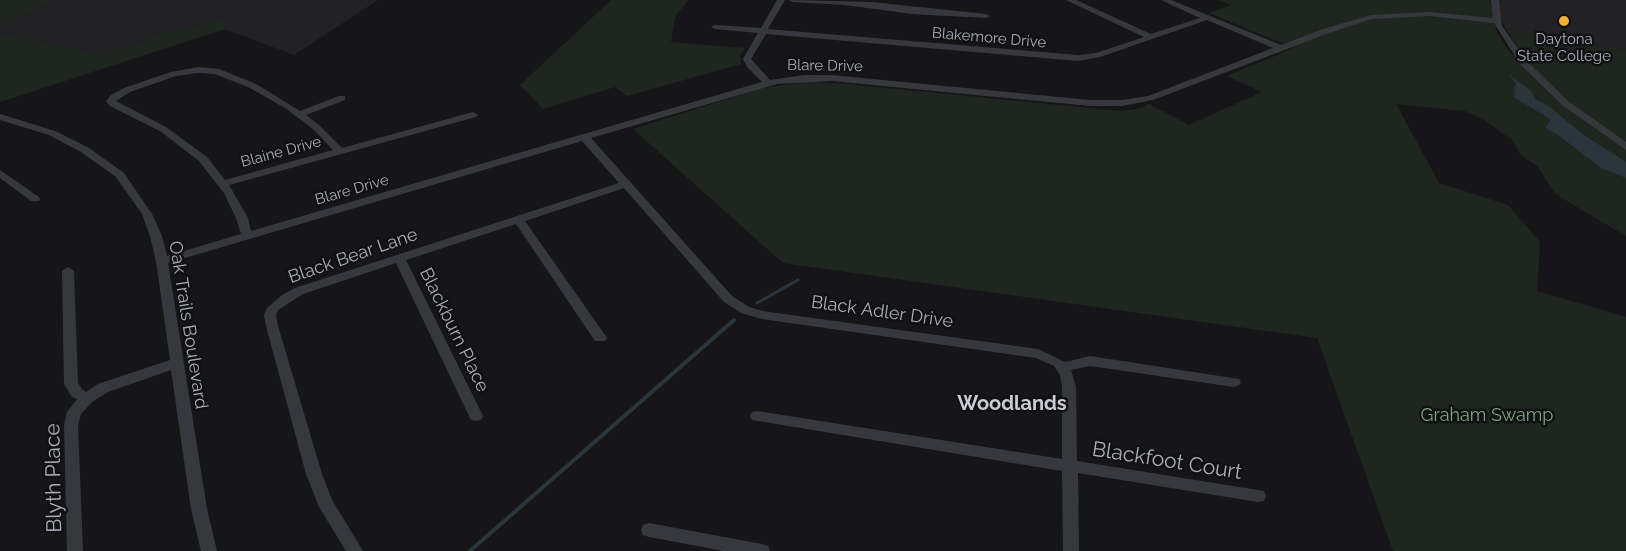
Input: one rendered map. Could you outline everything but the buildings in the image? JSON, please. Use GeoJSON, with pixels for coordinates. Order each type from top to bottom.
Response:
{"type":"FeatureCollection","features":[{"type":"Feature","properties":{"kind":"street"},"geometry":{"type":"LineString","coordinates":[[768,82],[750,65],[747,59],[781,0]]}},
{"type":"Feature","properties":{"kind":"street"},"geometry":{"type":"LineString","coordinates":[[793,0],[912,12],[986,16]]}},
{"type":"Feature","properties":{"kind":"street"},"geometry":{"type":"LineString","coordinates":[[1070,0],[1151,37]]}},
{"type":"Feature","properties":{"kind":"street"},"geometry":{"type":"LineString","coordinates":[[1165,0],[1280,48]]}},
{"type":"Feature","properties":{"kind":"street"},"geometry":{"type":"LineString","coordinates":[[1495,0],[1497,21],[1513,51],[1537,77],[1576,112],[1626,147]]}},
{"type":"Feature","properties":{"kind":"street","name":"Blare Drive"},"geometry":{"type":"LineString","coordinates":[[162,261],[768,82],[831,78],[1079,102],[1122,103],[1150,98],[1342,25],[1376,16],[1430,14],[1497,21]]}},
{"type":"Feature","properties":{"kind":"street","name":"Blakemore Drive"},"geometry":{"type":"LineString","coordinates":[[715,27],[1073,58],[1097,55],[1207,18]]}},
{"type":"Feature","properties":{"kind":"street","name":"Blaine Drive"},"geometry":{"type":"LineString","coordinates":[[247,236],[238,210],[224,183],[203,159],[186,144],[154,123],[112,104],[113,98],[124,91],[165,76],[206,70],[220,72],[253,86],[300,114],[339,151]]}},
{"type":"Feature","properties":{"kind":"street"},"geometry":{"type":"LineString","coordinates":[[300,114],[342,98]]}},
{"type":"Feature","properties":{"kind":"street"},"geometry":{"type":"LineString","coordinates":[[339,151],[473,116]]}},
{"type":"Feature","properties":{"kind":"street","name":"Oak Trails Boulevard"},"geometry":{"type":"LineString","coordinates":[[2,119],[64,138],[85,150],[120,175],[147,214],[156,236],[162,261],[199,509],[209,551]]}},
{"type":"Feature","properties":{"kind":"street","name":"Black Adler Drive"},"geometry":{"type":"LineString","coordinates":[[584,137],[728,299],[745,310],[762,315],[1038,354],[1051,358],[1063,367]]}},
{"type":"Feature","properties":{"kind":"street","name":"Blaine Drive"},"geometry":{"type":"LineString","coordinates":[[224,183],[339,151]]}},
{"type":"Feature","properties":{"kind":"street"},"geometry":{"type":"LineString","coordinates":[[0,173],[35,199]]}},
{"type":"Feature","properties":{"kind":"street","name":"Black Bear Lane"},"geometry":{"type":"LineString","coordinates":[[355,551],[320,491],[272,326],[271,313],[280,302],[292,294],[626,184]]}},
{"type":"Feature","properties":{"kind":"street"},"geometry":{"type":"LineString","coordinates":[[519,220],[600,338]]}},
{"type":"Feature","properties":{"kind":"street","name":"Blackburn Place"},"geometry":{"type":"LineString","coordinates":[[400,259],[476,416]]}},
{"type":"Feature","properties":{"kind":"street"},"geometry":{"type":"LineString","coordinates":[[68,271],[71,384],[77,393],[87,398],[110,386],[176,363]]}},
{"type":"Feature","properties":{"kind":"street"},"geometry":{"type":"LineString","coordinates":[[1071,551],[1069,387],[1063,367],[1090,362],[1234,382]]}},
{"type":"Feature","properties":{"kind":"street","name":"Blyth Place"},"geometry":{"type":"LineString","coordinates":[[75,551],[72,420],[77,408],[87,398]]}},
{"type":"Feature","properties":{"kind":"street","name":"Blackfoot Court"},"geometry":{"type":"LineString","coordinates":[[758,416],[1258,496]]}},
{"type":"Feature","properties":{"kind":"street"},"geometry":{"type":"LineString","coordinates":[[649,530],[762,551]]}},
{"type":"Feature","properties":{"kind":"shaded area"},"geometry":{"type":"Polygon","coordinates":[[[58,0],[378,0],[294,55],[225,29],[231,23],[221,18],[188,29],[166,31],[109,55],[0,33],[0,25],[58,0]]]}},
{"type":"Feature","properties":{"kind":"shaded area","name":"Daytona State College"},"geometry":{"type":"Polygon","coordinates":[[[1499,0],[1626,0],[1626,50],[1506,29],[1498,12],[1499,0]]]}},
{"type":"Feature","properties":{"kind":"shaded area"},"geometry":{"type":"Polygon","coordinates":[[[1509,74],[1532,92],[1535,99],[1547,105],[1584,135],[1626,162],[1626,178],[1601,168],[1557,134],[1548,130],[1546,127],[1550,120],[1547,117],[1515,98],[1516,84],[1509,74]]]}},
{"type":"Feature","properties":{"kind":"green space"},"geometry":{"type":"Polygon","coordinates":[[[0,0],[58,0],[0,25],[0,0]]]}},
{"type":"Feature","properties":{"kind":"green space"},"geometry":{"type":"Polygon","coordinates":[[[611,0],[688,0],[675,17],[671,42],[745,48],[740,56],[741,64],[627,96],[615,87],[543,109],[520,85],[611,0]]]}},
{"type":"Feature","properties":{"kind":"green space","name":"Graham Swamp"},"geometry":{"type":"Polygon","coordinates":[[[1219,0],[1490,0],[1497,32],[1508,50],[1561,104],[1626,150],[1626,236],[1553,191],[1538,167],[1520,154],[1512,140],[1484,120],[1465,111],[1396,104],[1439,183],[1508,205],[1540,242],[1537,291],[1626,317],[1626,551],[1393,551],[1317,338],[783,263],[633,129],[762,88],[805,82],[836,83],[1119,111],[1137,109],[1149,104],[1189,125],[1262,92],[1227,76],[1294,48],[1209,13],[1231,5],[1219,0]]]}},
{"type":"Feature","properties":{"kind":"green space"},"geometry":{"type":"Polygon","coordinates":[[[221,18],[232,23],[225,29],[0,102],[0,33],[109,55],[166,31],[188,29],[221,18]]]}},
{"type":"Feature","properties":{"kind":"green space"},"geometry":{"type":"Polygon","coordinates":[[[1506,29],[1626,50],[1626,145],[1569,103],[1528,63],[1506,29]]]}},
{"type":"Feature","properties":{"kind":"waterway"},"geometry":{"type":"LineString","coordinates":[[757,303],[798,280]]}},
{"type":"Feature","properties":{"kind":"waterway"},"geometry":{"type":"LineString","coordinates":[[470,551],[734,320]]}},
{"type":"Feature","properties":{"kind":"place","name":"Daytona State College"},"geometry":{"type":"Point","coordinates":[1564,21]}},
{"type":"Feature","properties":{"kind":"district","name":"Woodlands"},"geometry":{"type":"Point","coordinates":[1012,404]}}]}
